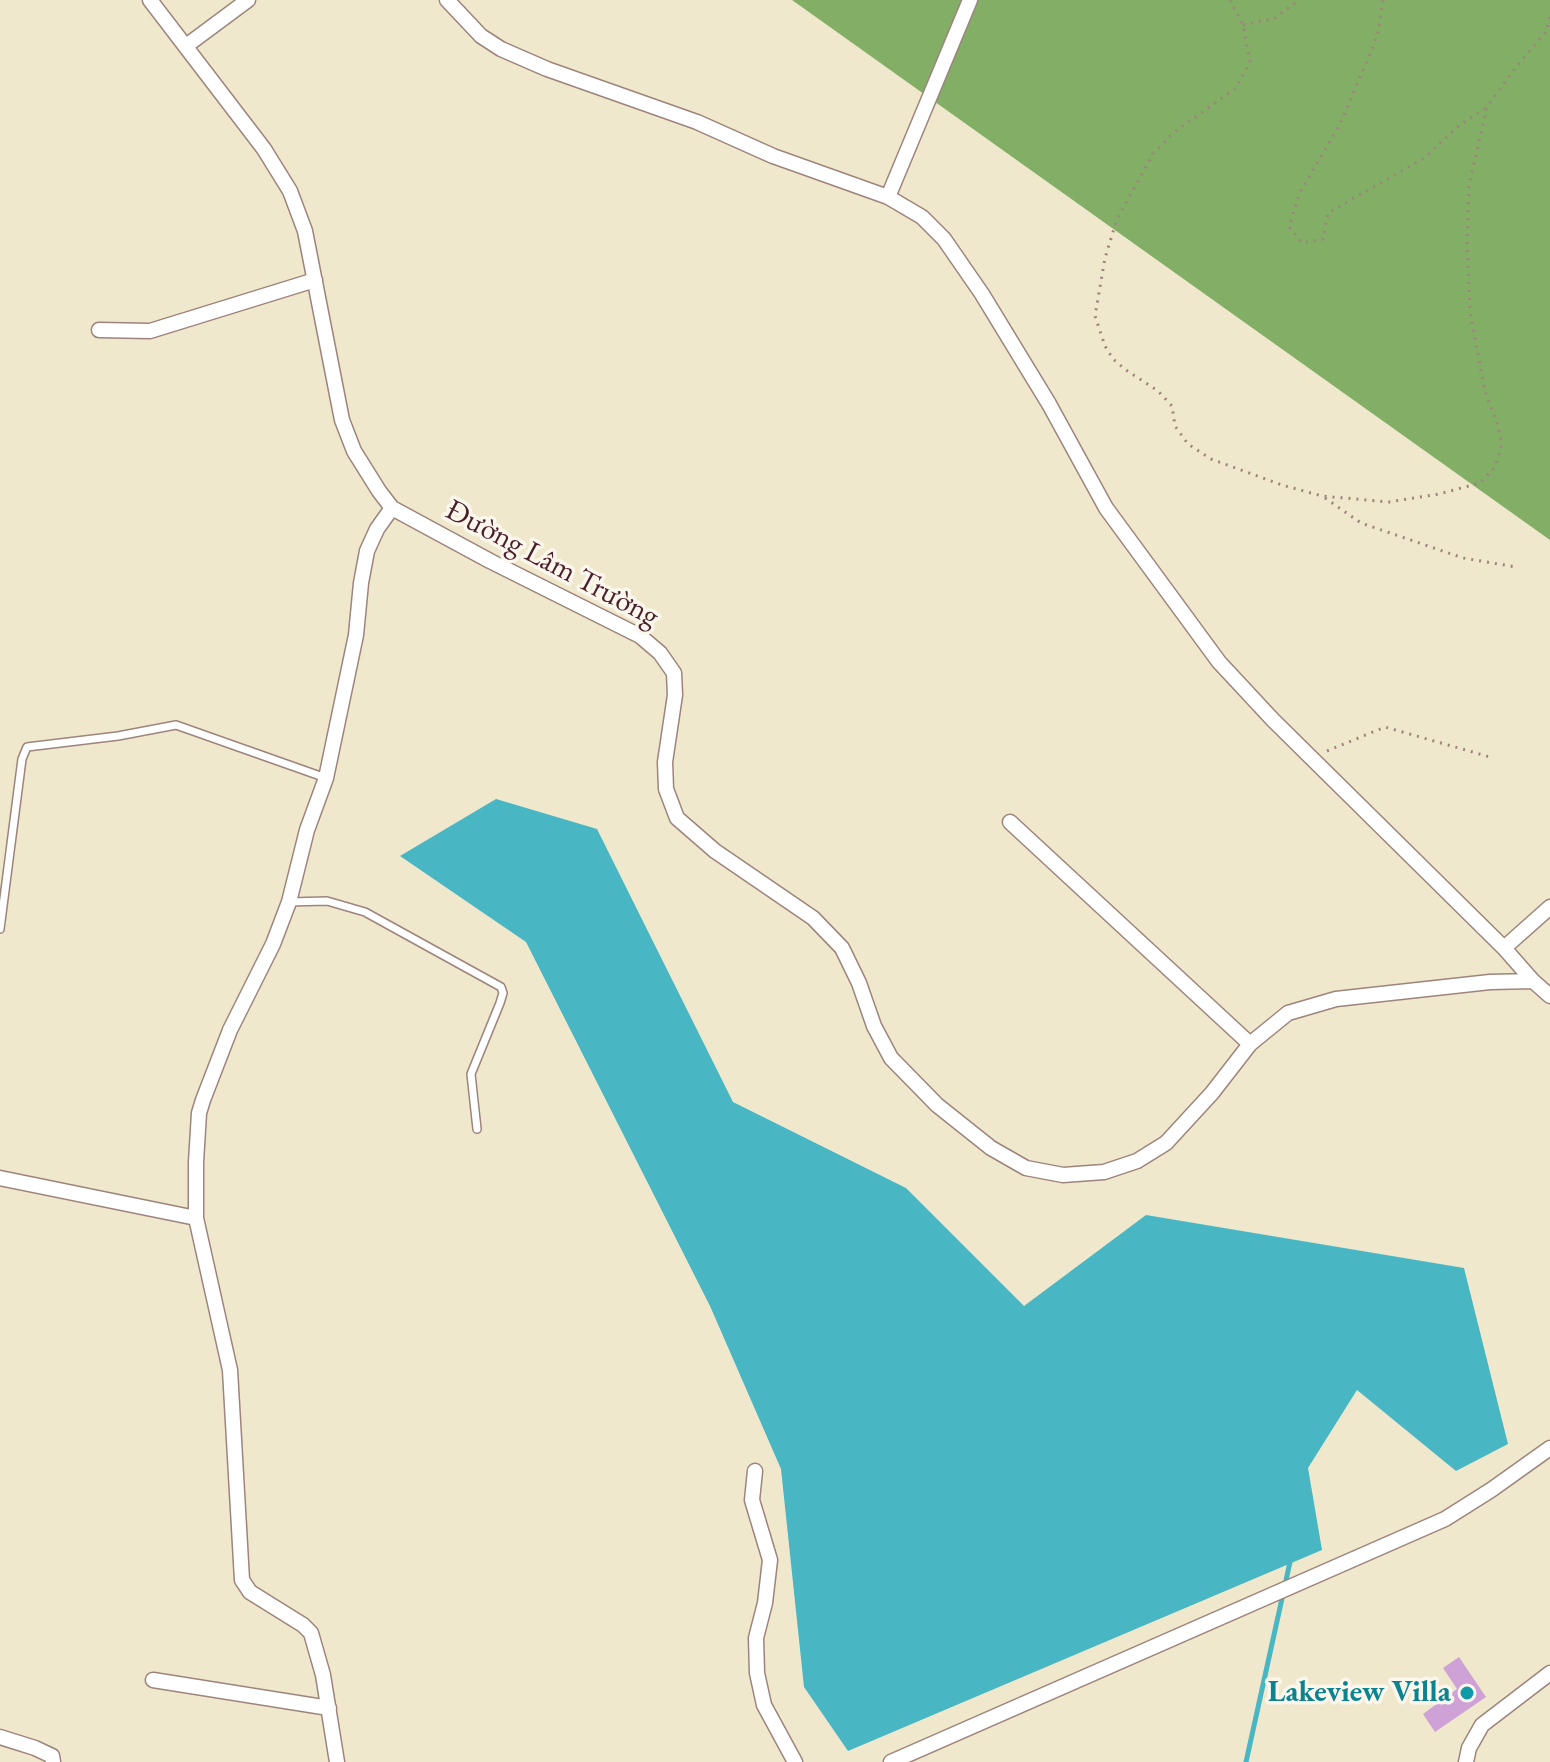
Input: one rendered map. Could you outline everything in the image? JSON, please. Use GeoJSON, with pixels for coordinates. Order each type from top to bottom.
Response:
{"type":"FeatureCollection","features":[{"type":"Feature","properties":{"kind":"street","name":"Đường Lâm Trường"},"geometry":{"type":"LineString","coordinates":[[150,0],[264,149],[290,191],[305,231],[342,420],[354,451],[392,508],[640,636],[660,653],[674,673],[675,695],[665,762],[666,789],[677,818],[715,851],[813,918],[842,948],[859,983],[874,1026],[891,1058],[937,1105],[991,1148],[1026,1168],[1063,1175],[1104,1172],[1137,1161],[1166,1143],[1212,1093],[1250,1044],[1288,1013],[1336,999],[1490,982],[1533,981]]}},
{"type":"Feature","properties":{"kind":"street"},"geometry":{"type":"LineString","coordinates":[[186,46],[248,0]]}},
{"type":"Feature","properties":{"kind":"street"},"geometry":{"type":"LineString","coordinates":[[447,0],[481,36],[512,54],[697,122],[773,156],[888,197],[922,217],[944,239],[982,294],[1049,404],[1106,508],[1219,662],[1273,720],[1550,996]]}},
{"type":"Feature","properties":{"kind":"street"},"geometry":{"type":"LineString","coordinates":[[888,197],[970,0]]}},
{"type":"Feature","properties":{"kind":"street"},"geometry":{"type":"LineString","coordinates":[[99,330],[150,331],[315,280]]}},
{"type":"Feature","properties":{"kind":"street"},"geometry":{"type":"LineString","coordinates":[[337,1762],[329,1708],[311,1633],[250,1592],[242,1580],[230,1370],[196,1218],[199,1113],[230,1030],[273,944],[289,902],[307,830],[326,778],[356,635],[367,551],[377,529],[392,508]]}},
{"type":"Feature","properties":{"kind":"street"},"geometry":{"type":"LineString","coordinates":[[1010,822],[1250,1044]]}},
{"type":"Feature","properties":{"kind":"street"},"geometry":{"type":"LineString","coordinates":[[1504,948],[1550,907]]}},
{"type":"Feature","properties":{"kind":"street"},"geometry":{"type":"LineString","coordinates":[[0,1178],[196,1218]]}},
{"type":"Feature","properties":{"kind":"street"},"geometry":{"type":"LineString","coordinates":[[891,1762],[1445,1519],[1550,1448]]}},
{"type":"Feature","properties":{"kind":"street"},"geometry":{"type":"LineString","coordinates":[[755,1471],[752,1500],[770,1560],[765,1603],[756,1638],[757,1673],[764,1705],[795,1762]]}},
{"type":"Feature","properties":{"kind":"street"},"geometry":{"type":"LineString","coordinates":[[1466,1762],[1474,1737],[1482,1725],[1550,1673]]}},
{"type":"Feature","properties":{"kind":"street"},"geometry":{"type":"LineString","coordinates":[[153,1680],[329,1708]]}},
{"type":"Feature","properties":{"kind":"street"},"geometry":{"type":"LineString","coordinates":[[0,1737],[52,1756],[53,1762]]}},
{"type":"Feature","properties":{"kind":"lane"},"geometry":{"type":"LineString","coordinates":[[0,929],[22,759],[27,747],[118,736],[176,725],[326,778]]}},
{"type":"Feature","properties":{"kind":"lane"},"geometry":{"type":"LineString","coordinates":[[289,902],[327,901],[365,912],[501,987],[500,1003],[471,1074],[477,1129]]}},
{"type":"Feature","properties":{"kind":"path"},"geometry":{"type":"LineString","coordinates":[[1230,0],[1243,25],[1250,62],[1236,88],[1173,133],[1153,154],[1117,219],[1102,272],[1095,316],[1113,359],[1158,391],[1172,406],[1175,426],[1188,444],[1211,459],[1322,496],[1389,502],[1480,483],[1495,467],[1502,444],[1485,392],[1470,311],[1467,241],[1469,185],[1487,107]]}},
{"type":"Feature","properties":{"kind":"path"},"geometry":{"type":"LineString","coordinates":[[1243,25],[1275,18],[1299,0]]}},
{"type":"Feature","properties":{"kind":"path"},"geometry":{"type":"LineString","coordinates":[[1383,0],[1371,52],[1339,126],[1300,192],[1289,227],[1302,243],[1323,239],[1328,213],[1424,158],[1460,125],[1487,107],[1546,32],[1550,16]]}},
{"type":"Feature","properties":{"kind":"path"},"geometry":{"type":"LineString","coordinates":[[1322,496],[1361,523],[1463,558],[1516,567]]}},
{"type":"Feature","properties":{"kind":"path"},"geometry":{"type":"LineString","coordinates":[[1313,758],[1341,743],[1385,727],[1490,757]]}},
{"type":"Feature","properties":{"kind":"green space"},"geometry":{"type":"Polygon","coordinates":[[[792,0],[1550,0],[1550,540],[792,0]]]}},
{"type":"Feature","properties":{"kind":"water"},"geometry":{"type":"Polygon","coordinates":[[[496,799],[597,829],[733,1102],[906,1188],[1024,1306],[1146,1215],[1464,1268],[1508,1444],[1456,1471],[1357,1390],[1308,1468],[1322,1550],[848,1751],[804,1687],[781,1469],[710,1306],[526,942],[400,856],[496,799]]]}},
{"type":"Feature","properties":{"kind":"building","name":"Lakeview Villa"},"geometry":{"type":"Polygon","coordinates":[[[1459,1657],[1486,1697],[1435,1732],[1423,1714],[1457,1689],[1443,1668],[1459,1657]]]}},
{"type":"Feature","properties":{"kind":"waterway"},"geometry":{"type":"LineString","coordinates":[[1285,1585],[1290,1562]]}},
{"type":"Feature","properties":{"kind":"waterway"},"geometry":{"type":"LineString","coordinates":[[1246,1762],[1283,1594]]}},
{"type":"Feature","properties":{"kind":"place","name":"Lakeview Villa"},"geometry":{"type":"Point","coordinates":[1467,1693]}}]}
